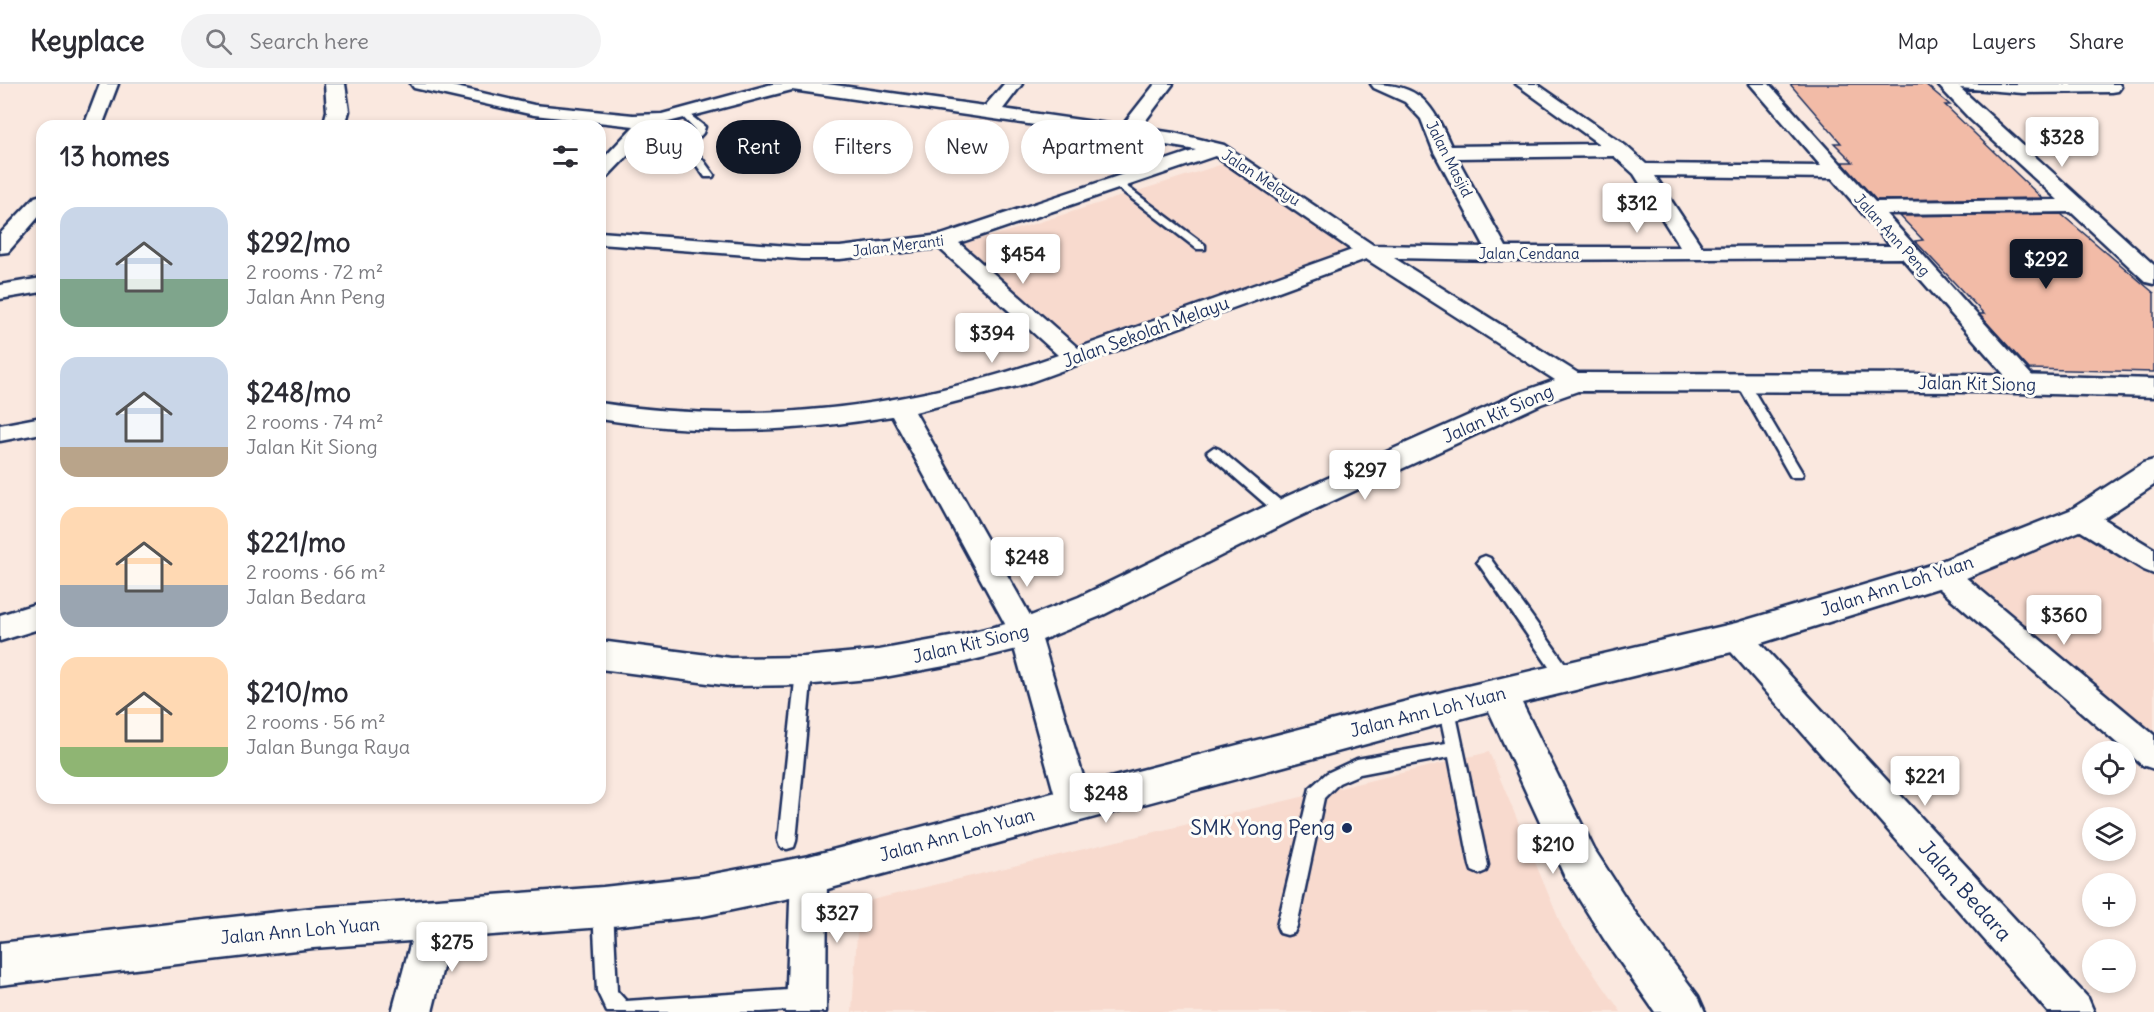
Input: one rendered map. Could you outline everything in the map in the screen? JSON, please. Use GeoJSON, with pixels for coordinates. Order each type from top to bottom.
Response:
{"type":"FeatureCollection","features":[{"type":"Feature","properties":{"kind":"street"},"geometry":{"type":"LineString","coordinates":[[95,120],[109,84]]}},
{"type":"Feature","properties":{"kind":"street"},"geometry":{"type":"LineString","coordinates":[[335,84],[338,111],[336,120]]}},
{"type":"Feature","properties":{"kind":"street"},"geometry":{"type":"LineString","coordinates":[[420,84],[525,107],[625,120]]}},
{"type":"Feature","properties":{"kind":"street"},"geometry":{"type":"LineString","coordinates":[[729,100],[738,92],[740,84]]}},
{"type":"Feature","properties":{"kind":"street"},"geometry":{"type":"LineString","coordinates":[[654,120],[791,84]]}},
{"type":"Feature","properties":{"kind":"street","name":"Jalan Melayu"},"geometry":{"type":"LineString","coordinates":[[791,84],[1030,120]]}},
{"type":"Feature","properties":{"kind":"street"},"geometry":{"type":"LineString","coordinates":[[845,84],[865,96]]}},
{"type":"Feature","properties":{"kind":"street"},"geometry":{"type":"LineString","coordinates":[[989,114],[1013,84]]}},
{"type":"Feature","properties":{"kind":"street"},"geometry":{"type":"LineString","coordinates":[[1137,120],[1164,84]]}},
{"type":"Feature","properties":{"kind":"street","name":"Jalan Masjid"},"geometry":{"type":"LineString","coordinates":[[1380,84],[1411,98],[1429,117],[1444,152],[1499,254]]}},
{"type":"Feature","properties":{"kind":"street"},"geometry":{"type":"LineString","coordinates":[[1525,84],[1619,150],[1641,170],[1695,253]]}},
{"type":"Feature","properties":{"kind":"street","name":"Jalan Ann Peng"},"geometry":{"type":"LineString","coordinates":[[1759,84],[2026,384]]}},
{"type":"Feature","properties":{"kind":"street"},"geometry":{"type":"LineString","coordinates":[[1946,84],[2075,206],[2152,272]]}},
{"type":"Feature","properties":{"kind":"street"},"geometry":{"type":"LineString","coordinates":[[1966,84],[2023,88],[2112,87]]}},
{"type":"Feature","properties":{"kind":"street"},"geometry":{"type":"LineString","coordinates":[[515,90],[525,107]]}},
{"type":"Feature","properties":{"kind":"street","name":"Jalan Melayu"},"geometry":{"type":"LineString","coordinates":[[1165,138],[1217,149],[1261,175],[1368,251],[1575,382]]}},
{"type":"Feature","properties":{"kind":"street"},"geometry":{"type":"LineString","coordinates":[[606,167],[624,148]]}},
{"type":"Feature","properties":{"kind":"street","name":"Jalan Meranti"},"geometry":{"type":"LineString","coordinates":[[606,238],[802,253],[840,253],[944,241],[1217,149]]}},
{"type":"Feature","properties":{"kind":"street"},"geometry":{"type":"LineString","coordinates":[[1444,152],[1619,150]]}},
{"type":"Feature","properties":{"kind":"street"},"geometry":{"type":"LineString","coordinates":[[1641,170],[1836,172]]}},
{"type":"Feature","properties":{"kind":"street"},"geometry":{"type":"LineString","coordinates":[[1867,208],[2075,206]]}},
{"type":"Feature","properties":{"kind":"street"},"geometry":{"type":"LineString","coordinates":[[0,247],[36,208]]}},
{"type":"Feature","properties":{"kind":"street"},"geometry":{"type":"LineString","coordinates":[[944,241],[1075,358]]}},
{"type":"Feature","properties":{"kind":"street","name":"Jalan Cendana"},"geometry":{"type":"LineString","coordinates":[[1368,251],[1499,254],[1907,252]]}},
{"type":"Feature","properties":{"kind":"street","name":"Jalan Sekolah Melayu"},"geometry":{"type":"LineString","coordinates":[[606,412],[650,419],[729,423],[798,420],[900,407],[1016,379],[1368,251]]}},
{"type":"Feature","properties":{"kind":"street"},"geometry":{"type":"LineString","coordinates":[[0,292],[36,286]]}},
{"type":"Feature","properties":{"kind":"street","name":"Jalan Kit Siong"},"geometry":{"type":"LineString","coordinates":[[606,656],[731,672],[804,671],[879,664],[961,649],[1025,633],[1091,606],[1283,511],[1531,398],[1575,382],[2026,384],[2154,388]]}},
{"type":"Feature","properties":{"kind":"street"},"geometry":{"type":"LineString","coordinates":[[900,407],[1025,633],[1074,802]]}},
{"type":"Feature","properties":{"kind":"street"},"geometry":{"type":"LineString","coordinates":[[0,434],[36,426]]}},
{"type":"Feature","properties":{"kind":"street","name":"Jalan Ann Loh Yuan"},"geometry":{"type":"LineString","coordinates":[[0,964],[313,928],[603,907],[703,896],[808,875],[1074,802],[1446,706],[1736,637],[1942,574],[2081,518],[2154,470]]}},
{"type":"Feature","properties":{"kind":"street"},"geometry":{"type":"LineString","coordinates":[[2081,518],[2154,563]]}},
{"type":"Feature","properties":{"kind":"street"},"geometry":{"type":"LineString","coordinates":[[1942,574],[2154,755]]}},
{"type":"Feature","properties":{"kind":"street"},"geometry":{"type":"LineString","coordinates":[[0,628],[36,617]]}},
{"type":"Feature","properties":{"kind":"street","name":"Jalan Bedara"},"geometry":{"type":"LineString","coordinates":[[1736,637],[2074,1012]]}},
{"type":"Feature","properties":{"kind":"street"},"geometry":{"type":"LineString","coordinates":[[1500,693],[1579,862],[1619,925],[1682,1012]]}},
{"type":"Feature","properties":{"kind":"street"},"geometry":{"type":"LineString","coordinates":[[807,1006],[808,875]]}},
{"type":"Feature","properties":{"kind":"street"},"geometry":{"type":"LineString","coordinates":[[412,1012],[436,920]]}},
{"type":"Feature","properties":{"kind":"lane"},"geometry":{"type":"LineString","coordinates":[[684,113],[700,127],[700,131],[688,141],[687,145],[709,175]]}},
{"type":"Feature","properties":{"kind":"lane"},"geometry":{"type":"LineString","coordinates":[[1118,183],[1201,248]]}},
{"type":"Feature","properties":{"kind":"lane"},"geometry":{"type":"LineString","coordinates":[[1743,383],[1796,474]]}},
{"type":"Feature","properties":{"kind":"lane"},"geometry":{"type":"LineString","coordinates":[[1214,452],[1283,511]]}},
{"type":"Feature","properties":{"kind":"lane"},"geometry":{"type":"LineString","coordinates":[[1485,562],[1566,678]]}},
{"type":"Feature","properties":{"kind":"lane"},"geometry":{"type":"LineString","coordinates":[[787,841],[804,671]]}},
{"type":"Feature","properties":{"kind":"lane"},"geometry":{"type":"LineString","coordinates":[[1446,706],[1479,865]]}},
{"type":"Feature","properties":{"kind":"lane"},"geometry":{"type":"LineString","coordinates":[[1287,926],[1316,794],[1333,778],[1357,768],[1456,748]]}},
{"type":"Feature","properties":{"kind":"lane"},"geometry":{"type":"LineString","coordinates":[[603,907],[607,991],[615,1006],[624,1011],[807,1006]]}},
{"type":"Feature","properties":{"kind":"shaded area"},"geometry":{"type":"Polygon","coordinates":[[[1226,163],[1372,256],[1088,361],[961,244],[1024,227],[1226,163]]]}},
{"type":"Feature","properties":{"kind":"shaded area"},"geometry":{"type":"Polygon","coordinates":[[[2098,526],[2154,561],[2154,733],[1964,577],[2098,526]]]}},
{"type":"Feature","properties":{"kind":"shaded area","name":"SMK Yong Peng"},"geometry":{"type":"Polygon","coordinates":[[[1489,752],[1562,927],[1621,1012],[852,1012],[859,903],[1489,752]]]}},
{"type":"Feature","properties":{"kind":"building"},"geometry":{"type":"Polygon","coordinates":[[[1790,84],[1925,84],[1950,105],[1945,105],[2042,198],[1876,200],[1842,162],[1853,162],[1834,143],[1841,143],[1790,84]]]}},
{"type":"Feature","properties":{"kind":"building"},"geometry":{"type":"Polygon","coordinates":[[[2061,214],[2154,293],[2154,372],[2029,369],[1979,314],[1984,314],[1915,241],[1923,240],[1900,216],[2061,214]]]}},
{"type":"Feature","properties":{"kind":"place","name":"SMK Yong Peng"},"geometry":{"type":"Point","coordinates":[1347,828]}}]}
